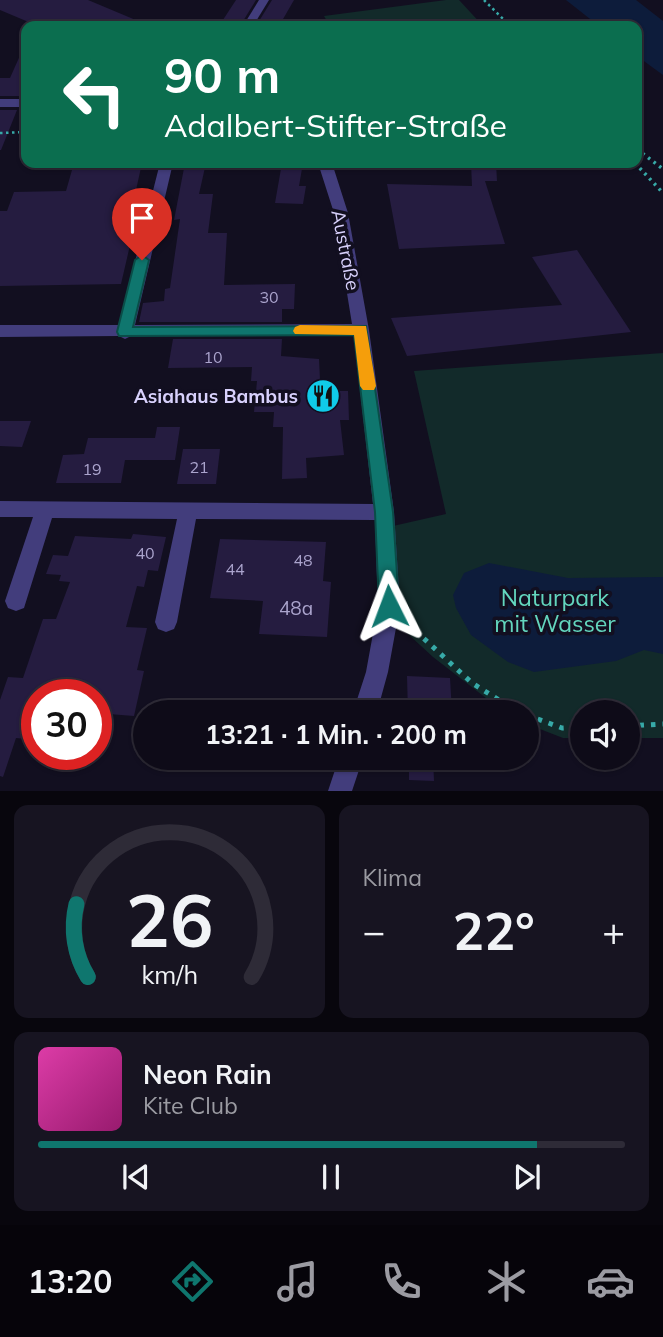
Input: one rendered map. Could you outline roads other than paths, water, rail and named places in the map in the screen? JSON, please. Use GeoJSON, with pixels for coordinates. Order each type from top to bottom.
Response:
{"type":"FeatureCollection","features":[{"type":"Feature","properties":{"kind":"street"},"geometry":{"type":"LineString","coordinates":[[250,21],[264,0]]}},
{"type":"Feature","properties":{"kind":"street"},"geometry":{"type":"LineString","coordinates":[[0,103],[21,103]]}},
{"type":"Feature","properties":{"kind":"street"},"geometry":{"type":"LineString","coordinates":[[125,332],[165,168]]}},
{"type":"Feature","properties":{"kind":"street","name":"Austraße"},"geometry":{"type":"LineString","coordinates":[[327,168],[341,213],[361,330],[384,512],[389,606],[377,672],[369,700]]}},
{"type":"Feature","properties":{"kind":"street"},"geometry":{"type":"LineString","coordinates":[[0,331],[361,330]]}},
{"type":"Feature","properties":{"kind":"street"},"geometry":{"type":"LineString","coordinates":[[0,509],[384,512]]}},
{"type":"Feature","properties":{"kind":"street"},"geometry":{"type":"LineString","coordinates":[[16,601],[45,510]]}},
{"type":"Feature","properties":{"kind":"street"},"geometry":{"type":"LineString","coordinates":[[166,622],[188,511]]}},
{"type":"Feature","properties":{"kind":"water"},"geometry":{"type":"Polygon","coordinates":[[[566,0],[636,0],[663,21],[663,75],[642,60],[642,21],[593,21],[566,0]]]}},
{"type":"Feature","properties":{"kind":"water"},"geometry":{"type":"Polygon","coordinates":[[[489,563],[568,578],[663,577],[663,654],[644,650],[616,661],[534,672],[508,662],[471,635],[456,608],[453,595],[464,573],[489,563]]]}},
{"type":"Feature","properties":{"kind":"place","name":"Asiahaus Bambus"},"geometry":{"type":"Point","coordinates":[323,396]}},
{"type":"Feature","properties":{"kind":"park label","name":"Naturpark mit Wasser"},"geometry":{"type":"Point","coordinates":[555,610]}}]}
